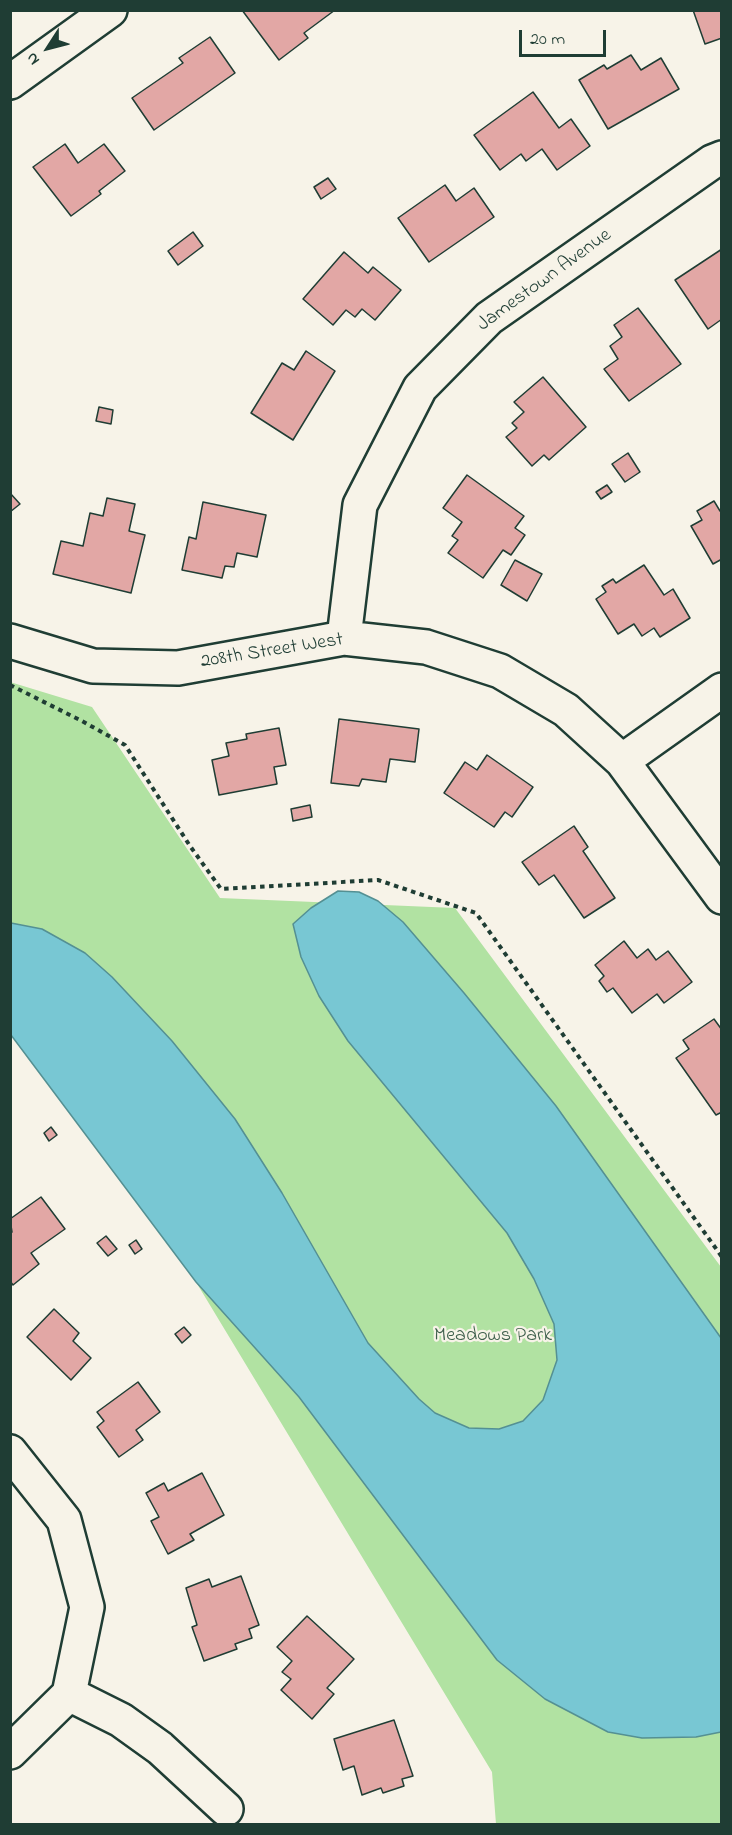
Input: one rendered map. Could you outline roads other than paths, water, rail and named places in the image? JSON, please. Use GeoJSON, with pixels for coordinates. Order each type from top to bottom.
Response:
{"type":"FeatureCollection","features":[{"type":"Feature","properties":{"kind":"street"},"geometry":{"type":"LineString","coordinates":[[10,82],[110,10]]}},
{"type":"Feature","properties":{"kind":"street","name":"Jamestown Avenue"},"geometry":{"type":"LineString","coordinates":[[344,638],[360,505],[420,388],[489,318],[712,162],[722,158]]}},
{"type":"Feature","properties":{"kind":"street","name":"208th Street West"},"geometry":{"type":"LineString","coordinates":[[10,641],[93,666],[178,668],[344,638],[426,647],[500,671],[566,710],[622,761],[722,897]]}},
{"type":"Feature","properties":{"kind":"street"},"geometry":{"type":"LineString","coordinates":[[622,761],[722,690]]}},
{"type":"Feature","properties":{"kind":"street"},"geometry":{"type":"LineString","coordinates":[[10,1452],[64,1520],[87,1607],[69,1694],[10,1752]]}},
{"type":"Feature","properties":{"kind":"street"},"geometry":{"type":"LineString","coordinates":[[69,1694],[121,1720],[160,1748],[226,1809]]}},
{"type":"Feature","properties":{"kind":"water"},"geometry":{"type":"Polygon","coordinates":[[[338,891],[359,892],[378,901],[403,922],[464,993],[556,1106],[721,1338],[721,1732],[696,1737],[642,1738],[608,1732],[545,1699],[497,1660],[299,1397],[196,1282],[11,1035],[11,923],[42,929],[85,953],[112,977],[172,1041],[235,1119],[282,1193],[368,1343],[419,1399],[435,1413],[469,1428],[499,1429],[523,1421],[543,1400],[557,1360],[554,1324],[534,1279],[507,1233],[348,1041],[319,996],[301,957],[293,924],[311,908],[338,891]]]}},
{"type":"Feature","properties":{"kind":"park label","name":"Meadows Park"},"geometry":{"type":"Point","coordinates":[493,1337]}}]}
